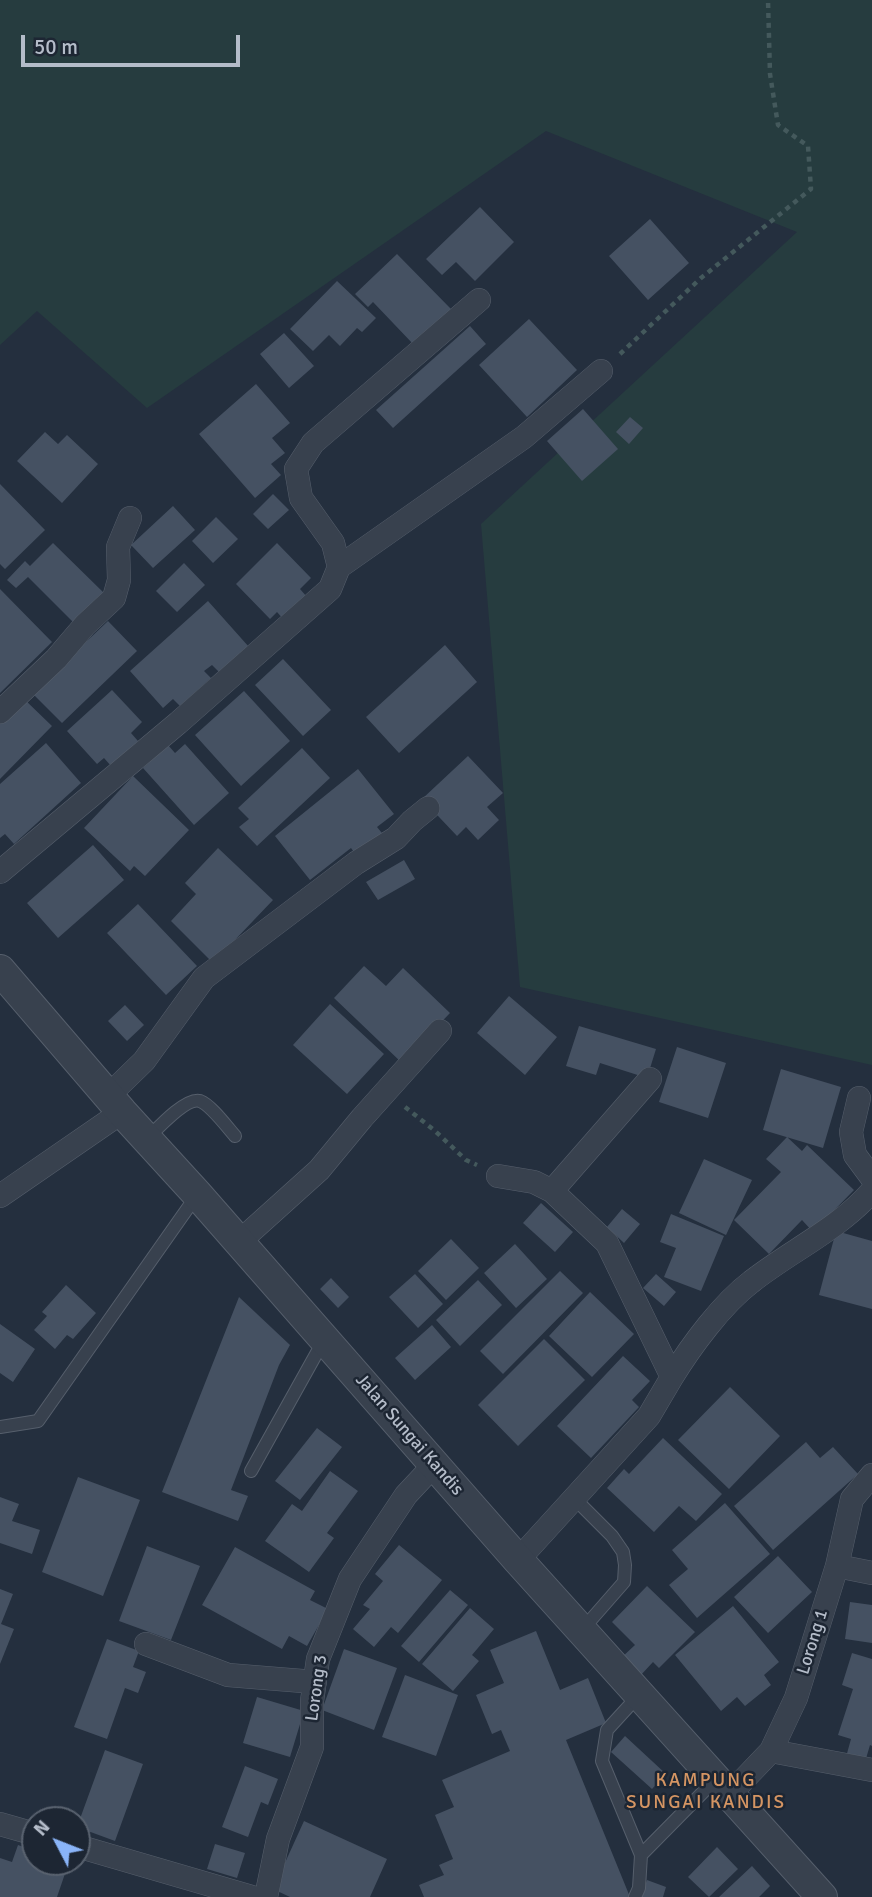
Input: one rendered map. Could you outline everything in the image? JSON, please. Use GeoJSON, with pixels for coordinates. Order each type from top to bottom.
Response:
{"type":"FeatureCollection","features":[{"type":"Feature","properties":{"kind":"street"},"geometry":{"type":"LineString","coordinates":[[339,567],[333,543],[302,498],[296,469],[313,443],[479,300]]}},
{"type":"Feature","properties":{"kind":"street"},"geometry":{"type":"LineString","coordinates":[[0,872],[178,723],[330,589],[339,567],[524,437],[601,371]]}},
{"type":"Feature","properties":{"kind":"street"},"geometry":{"type":"LineString","coordinates":[[0,712],[56,659],[85,625],[114,598],[119,580],[118,547],[130,518]]}},
{"type":"Feature","properties":{"kind":"street"},"geometry":{"type":"LineString","coordinates":[[0,1196],[116,1104],[204,978],[356,863],[396,838],[428,808]]}},
{"type":"Feature","properties":{"kind":"street","name":"Jalan Sungai Kandis"},"geometry":{"type":"LineString","coordinates":[[0,970],[518,1560],[822,1897]]}},
{"type":"Feature","properties":{"kind":"street"},"geometry":{"type":"LineString","coordinates":[[239,1242],[319,1170],[440,1031]]}},
{"type":"Feature","properties":{"kind":"street"},"geometry":{"type":"LineString","coordinates":[[552,1191],[650,1079]]}},
{"type":"Feature","properties":{"kind":"street"},"geometry":{"type":"LineString","coordinates":[[859,1098],[851,1132],[855,1155],[872,1178]]}},
{"type":"Feature","properties":{"kind":"street"},"geometry":{"type":"LineString","coordinates":[[498,1176],[534,1182],[552,1191],[607,1244],[671,1377]]}},
{"type":"Feature","properties":{"kind":"street"},"geometry":{"type":"LineString","coordinates":[[518,1560],[649,1416],[671,1377],[716,1317],[750,1283],[813,1240],[872,1191]]}},
{"type":"Feature","properties":{"kind":"street","name":"Lorong 3"},"geometry":{"type":"LineString","coordinates":[[265,1897],[278,1839],[312,1747],[312,1701],[318,1659],[350,1578],[406,1495],[435,1464]]}},
{"type":"Feature","properties":{"kind":"street","name":"Lorong 1"},"geometry":{"type":"LineString","coordinates":[[722,1788],[771,1751],[796,1698],[837,1566],[852,1499],[872,1475]]}},
{"type":"Feature","properties":{"kind":"street"},"geometry":{"type":"LineString","coordinates":[[837,1566],[872,1573]]}},
{"type":"Feature","properties":{"kind":"street"},"geometry":{"type":"LineString","coordinates":[[146,1644],[228,1675],[315,1682]]}},
{"type":"Feature","properties":{"kind":"street"},"geometry":{"type":"LineString","coordinates":[[771,1751],[872,1770]]}},
{"type":"Feature","properties":{"kind":"street"},"geometry":{"type":"LineString","coordinates":[[0,1824],[21,1830]]}},
{"type":"Feature","properties":{"kind":"street"},"geometry":{"type":"LineString","coordinates":[[91,1850],[252,1897]]}},
{"type":"Feature","properties":{"kind":"lane"},"geometry":{"type":"LineString","coordinates":[[147,1139],[181,1107],[195,1100],[201,1101],[212,1110],[235,1136]]}},
{"type":"Feature","properties":{"kind":"lane"},"geometry":{"type":"LineString","coordinates":[[0,1427],[38,1421],[197,1194]]}},
{"type":"Feature","properties":{"kind":"lane"},"geometry":{"type":"LineString","coordinates":[[251,1471],[325,1339]]}},
{"type":"Feature","properties":{"kind":"lane"},"geometry":{"type":"LineString","coordinates":[[574,1498],[612,1536],[623,1552],[625,1565],[624,1582],[582,1631]]}},
{"type":"Feature","properties":{"kind":"lane"},"geometry":{"type":"LineString","coordinates":[[635,1897],[639,1888],[640,1856],[602,1761],[607,1730],[639,1695]]}},
{"type":"Feature","properties":{"kind":"lane"},"geometry":{"type":"LineString","coordinates":[[640,1856],[722,1788]]}},
{"type":"Feature","properties":{"kind":"path"},"geometry":{"type":"LineString","coordinates":[[601,371],[701,278],[811,189],[808,146],[778,125],[770,74],[768,0]]}},
{"type":"Feature","properties":{"kind":"path"},"geometry":{"type":"LineString","coordinates":[[385,1092],[434,1130],[466,1160],[498,1176]]}},
{"type":"Feature","properties":{"kind":"green space"},"geometry":{"type":"Polygon","coordinates":[[[0,0],[872,0],[872,1065],[520,987],[481,524],[797,232],[546,131],[147,408],[37,311],[0,345],[0,0]]]}},
{"type":"Feature","properties":{"kind":"building"},"geometry":{"type":"Polygon","coordinates":[[[480,207],[514,242],[475,281],[456,262],[442,275],[426,259],[480,207]]]}},
{"type":"Feature","properties":{"kind":"building"},"geometry":{"type":"Polygon","coordinates":[[[650,219],[689,263],[648,300],[609,256],[650,219]]]}},
{"type":"Feature","properties":{"kind":"building"},"geometry":{"type":"Polygon","coordinates":[[[397,254],[451,309],[414,345],[373,302],[368,307],[355,294],[397,254]]]}},
{"type":"Feature","properties":{"kind":"building"},"geometry":{"type":"Polygon","coordinates":[[[337,281],[376,318],[362,332],[357,328],[340,346],[329,335],[313,351],[290,329],[337,281]]]}},
{"type":"Feature","properties":{"kind":"building"},"geometry":{"type":"Polygon","coordinates":[[[529,319],[577,370],[527,417],[479,365],[529,319]]]}},
{"type":"Feature","properties":{"kind":"building"},"geometry":{"type":"Polygon","coordinates":[[[470,326],[486,344],[393,428],[376,410],[470,326]]]}},
{"type":"Feature","properties":{"kind":"building"},"geometry":{"type":"Polygon","coordinates":[[[284,333],[314,366],[289,388],[260,354],[284,333]]]}},
{"type":"Feature","properties":{"kind":"building"},"geometry":{"type":"Polygon","coordinates":[[[256,384],[290,423],[272,438],[285,453],[271,464],[281,475],[255,498],[199,434],[256,384]]]}},
{"type":"Feature","properties":{"kind":"building"},"geometry":{"type":"Polygon","coordinates":[[[583,409],[618,449],[582,481],[547,441],[583,409]]]}},
{"type":"Feature","properties":{"kind":"building"},"geometry":{"type":"Polygon","coordinates":[[[630,417],[643,428],[629,444],[616,432],[630,417]]]}},
{"type":"Feature","properties":{"kind":"building"},"geometry":{"type":"Polygon","coordinates":[[[45,432],[58,444],[67,435],[98,464],[62,503],[17,461],[45,432]]]}},
{"type":"Feature","properties":{"kind":"building"},"geometry":{"type":"Polygon","coordinates":[[[0,484],[45,530],[5,569],[0,564],[0,484]]]}},
{"type":"Feature","properties":{"kind":"building"},"geometry":{"type":"Polygon","coordinates":[[[273,494],[289,510],[268,529],[253,514],[273,494]]]}},
{"type":"Feature","properties":{"kind":"building"},"geometry":{"type":"Polygon","coordinates":[[[173,506],[195,530],[153,568],[131,545],[173,506]]]}},
{"type":"Feature","properties":{"kind":"building"},"geometry":{"type":"Polygon","coordinates":[[[216,517],[238,539],[213,563],[192,541],[216,517]]]}},
{"type":"Feature","properties":{"kind":"building"},"geometry":{"type":"Polygon","coordinates":[[[53,543],[105,594],[75,624],[28,577],[16,588],[7,580],[25,561],[30,566],[53,543]]]}},
{"type":"Feature","properties":{"kind":"building"},"geometry":{"type":"Polygon","coordinates":[[[277,543],[311,578],[300,589],[307,597],[284,620],[277,612],[270,619],[236,584],[277,543]]]}},
{"type":"Feature","properties":{"kind":"building"},"geometry":{"type":"Polygon","coordinates":[[[184,563],[205,585],[177,612],[156,591],[184,563]]]}},
{"type":"Feature","properties":{"kind":"building"},"geometry":{"type":"Polygon","coordinates":[[[0,589],[52,642],[0,693],[0,589]]]}},
{"type":"Feature","properties":{"kind":"building"},"geometry":{"type":"Polygon","coordinates":[[[208,601],[249,647],[220,673],[212,665],[204,671],[211,678],[180,706],[173,699],[163,708],[130,671],[208,601]]]}},
{"type":"Feature","properties":{"kind":"building"},"geometry":{"type":"Polygon","coordinates":[[[108,621],[137,651],[62,723],[32,693],[108,621]]]}},
{"type":"Feature","properties":{"kind":"building"},"geometry":{"type":"Polygon","coordinates":[[[445,645],[477,682],[399,753],[366,717],[445,645]]]}},
{"type":"Feature","properties":{"kind":"building"},"geometry":{"type":"Polygon","coordinates":[[[283,659],[331,710],[303,736],[255,685],[283,659]]]}},
{"type":"Feature","properties":{"kind":"building"},"geometry":{"type":"Polygon","coordinates":[[[112,690],[142,722],[131,733],[138,741],[111,766],[104,758],[97,764],[67,731],[112,690]]]}},
{"type":"Feature","properties":{"kind":"building"},"geometry":{"type":"Polygon","coordinates":[[[244,691],[290,741],[241,786],[195,735],[244,691]]]}},
{"type":"Feature","properties":{"kind":"building"},"geometry":{"type":"Polygon","coordinates":[[[23,698],[52,726],[0,779],[0,721],[23,698]]]}},
{"type":"Feature","properties":{"kind":"building"},"geometry":{"type":"Polygon","coordinates":[[[46,743],[81,783],[14,844],[5,834],[0,838],[0,784],[46,743]]]}},
{"type":"Feature","properties":{"kind":"building"},"geometry":{"type":"Polygon","coordinates":[[[185,744],[229,793],[194,825],[143,768],[168,745],[175,753],[185,744]]]}},
{"type":"Feature","properties":{"kind":"building"},"geometry":{"type":"Polygon","coordinates":[[[302,748],[330,778],[257,846],[239,827],[249,819],[238,808],[302,748]]]}},
{"type":"Feature","properties":{"kind":"building"},"geometry":{"type":"Polygon","coordinates":[[[468,756],[503,793],[487,807],[499,820],[478,840],[466,827],[457,836],[422,799],[468,756]]]}},
{"type":"Feature","properties":{"kind":"building"},"geometry":{"type":"Polygon","coordinates":[[[358,769],[394,814],[377,827],[386,838],[359,859],[351,848],[310,880],[275,836],[358,769]]]}},
{"type":"Feature","properties":{"kind":"building"},"geometry":{"type":"Polygon","coordinates":[[[133,776],[189,830],[145,876],[134,866],[130,871],[84,828],[133,776]]]}},
{"type":"Feature","properties":{"kind":"building"},"geometry":{"type":"Polygon","coordinates":[[[93,845],[124,880],[58,938],[27,903],[93,845]]]}},
{"type":"Feature","properties":{"kind":"building"},"geometry":{"type":"Polygon","coordinates":[[[218,848],[273,900],[213,963],[171,921],[196,894],[185,883],[218,848]]]}},
{"type":"Feature","properties":{"kind":"building"},"geometry":{"type":"Polygon","coordinates":[[[404,860],[415,879],[378,900],[366,882],[404,860]]]}},
{"type":"Feature","properties":{"kind":"building"},"geometry":{"type":"Polygon","coordinates":[[[138,904],[197,966],[166,995],[107,933],[138,904]]]}},
{"type":"Feature","properties":{"kind":"building"},"geometry":{"type":"Polygon","coordinates":[[[364,966],[386,986],[403,968],[450,1013],[402,1063],[334,998],[364,966]]]}},
{"type":"Feature","properties":{"kind":"building"},"geometry":{"type":"Polygon","coordinates":[[[509,996],[557,1037],[525,1075],[477,1033],[509,996]]]}},
{"type":"Feature","properties":{"kind":"building"},"geometry":{"type":"Polygon","coordinates":[[[330,1004],[384,1054],[347,1094],[293,1045],[330,1004]]]}},
{"type":"Feature","properties":{"kind":"building"},"geometry":{"type":"Polygon","coordinates":[[[125,1005],[144,1025],[127,1041],[108,1021],[125,1005]]]}},
{"type":"Feature","properties":{"kind":"building"},"geometry":{"type":"Polygon","coordinates":[[[579,1026],[656,1049],[647,1078],[600,1063],[596,1075],[566,1066],[579,1026]]]}},
{"type":"Feature","properties":{"kind":"building"},"geometry":{"type":"Polygon","coordinates":[[[677,1047],[726,1063],[708,1118],[659,1102],[677,1047]]]}},
{"type":"Feature","properties":{"kind":"building"},"geometry":{"type":"Polygon","coordinates":[[[781,1069],[841,1087],[823,1148],[763,1130],[781,1069]]]}},
{"type":"Feature","properties":{"kind":"building"},"geometry":{"type":"Polygon","coordinates":[[[787,1137],[802,1151],[807,1145],[854,1190],[813,1232],[802,1220],[769,1254],[734,1220],[781,1172],[766,1159],[787,1137]]]}},
{"type":"Feature","properties":{"kind":"building"},"geometry":{"type":"Polygon","coordinates":[[[704,1159],[752,1180],[726,1235],[679,1213],[704,1159]]]}},
{"type":"Feature","properties":{"kind":"building"},"geometry":{"type":"Polygon","coordinates":[[[541,1203],[573,1232],[555,1252],[523,1223],[541,1203]]]}},
{"type":"Feature","properties":{"kind":"building"},"geometry":{"type":"Polygon","coordinates":[[[622,1209],[640,1224],[624,1243],[607,1227],[622,1209]]]}},
{"type":"Feature","properties":{"kind":"building"},"geometry":{"type":"Polygon","coordinates":[[[671,1214],[724,1236],[701,1291],[664,1277],[676,1248],[660,1242],[671,1214]]]}},
{"type":"Feature","properties":{"kind":"building"},"geometry":{"type":"Polygon","coordinates":[[[836,1231],[872,1241],[872,1309],[819,1295],[836,1231]]]}},
{"type":"Feature","properties":{"kind":"building"},"geometry":{"type":"Polygon","coordinates":[[[451,1239],[479,1268],[446,1300],[418,1271],[451,1239]]]}},
{"type":"Feature","properties":{"kind":"building"},"geometry":{"type":"Polygon","coordinates":[[[515,1244],[547,1279],[516,1308],[484,1273],[515,1244]]]}},
{"type":"Feature","properties":{"kind":"building"},"geometry":{"type":"Polygon","coordinates":[[[560,1271],[583,1293],[503,1374],[480,1351],[560,1271]]]}},
{"type":"Feature","properties":{"kind":"building"},"geometry":{"type":"Polygon","coordinates":[[[415,1274],[443,1304],[418,1328],[389,1297],[415,1274]]]}},
{"type":"Feature","properties":{"kind":"building"},"geometry":{"type":"Polygon","coordinates":[[[656,1274],[676,1292],[664,1306],[643,1288],[656,1274]]]}},
{"type":"Feature","properties":{"kind":"building"},"geometry":{"type":"Polygon","coordinates":[[[331,1278],[349,1297],[338,1308],[320,1289],[331,1278]]]}},
{"type":"Feature","properties":{"kind":"building"},"geometry":{"type":"Polygon","coordinates":[[[478,1280],[502,1305],[460,1346],[436,1320],[478,1280]]]}},
{"type":"Feature","properties":{"kind":"building"},"geometry":{"type":"Polygon","coordinates":[[[66,1285],[96,1313],[73,1339],[67,1335],[55,1349],[34,1330],[47,1316],[42,1312],[66,1285]]]}},
{"type":"Feature","properties":{"kind":"building"},"geometry":{"type":"Polygon","coordinates":[[[590,1292],[634,1334],[592,1377],[549,1336],[590,1292]]]}},
{"type":"Feature","properties":{"kind":"building"},"geometry":{"type":"Polygon","coordinates":[[[239,1297],[290,1345],[279,1365],[231,1490],[248,1496],[238,1521],[162,1492],[239,1297]]]}},
{"type":"Feature","properties":{"kind":"building"},"geometry":{"type":"Polygon","coordinates":[[[0,1324],[35,1349],[13,1382],[0,1373],[0,1324]]]}},
{"type":"Feature","properties":{"kind":"building"},"geometry":{"type":"Polygon","coordinates":[[[432,1325],[451,1347],[415,1380],[395,1358],[432,1325]]]}},
{"type":"Feature","properties":{"kind":"building"},"geometry":{"type":"Polygon","coordinates":[[[544,1339],[585,1380],[518,1446],[478,1405],[544,1339]]]}},
{"type":"Feature","properties":{"kind":"building"},"geometry":{"type":"Polygon","coordinates":[[[623,1356],[650,1381],[632,1400],[639,1407],[591,1458],[557,1426],[623,1356]]]}},
{"type":"Feature","properties":{"kind":"building"},"geometry":{"type":"Polygon","coordinates":[[[730,1387],[780,1436],[729,1489],[678,1440],[730,1387]]]}},
{"type":"Feature","properties":{"kind":"building"},"geometry":{"type":"Polygon","coordinates":[[[317,1428],[342,1447],[300,1500],[275,1481],[317,1428]]]}},
{"type":"Feature","properties":{"kind":"building"},"geometry":{"type":"Polygon","coordinates":[[[663,1438],[722,1494],[696,1521],[679,1506],[654,1532],[607,1488],[624,1469],[629,1474],[663,1438]]]}},
{"type":"Feature","properties":{"kind":"building"},"geometry":{"type":"Polygon","coordinates":[[[806,1442],[820,1458],[833,1447],[858,1474],[773,1550],[734,1506],[806,1442]]]}},
{"type":"Feature","properties":{"kind":"building"},"geometry":{"type":"Polygon","coordinates":[[[330,1471],[358,1491],[327,1533],[334,1538],[309,1572],[265,1541],[292,1504],[302,1511],[330,1471]]]}},
{"type":"Feature","properties":{"kind":"building"},"geometry":{"type":"Polygon","coordinates":[[[78,1477],[140,1500],[103,1596],[42,1572],[78,1477]]]}},
{"type":"Feature","properties":{"kind":"building"},"geometry":{"type":"Polygon","coordinates":[[[0,1497],[19,1504],[12,1521],[40,1530],[32,1554],[0,1543],[0,1497]]]}},
{"type":"Feature","properties":{"kind":"building"},"geometry":{"type":"Polygon","coordinates":[[[725,1503],[770,1554],[697,1618],[669,1585],[688,1569],[672,1550],[725,1503]]]}},
{"type":"Feature","properties":{"kind":"building"},"geometry":{"type":"Polygon","coordinates":[[[399,1545],[442,1580],[398,1633],[391,1627],[374,1647],[353,1629],[370,1609],[363,1605],[383,1581],[375,1574],[399,1545]]]}},
{"type":"Feature","properties":{"kind":"building"},"geometry":{"type":"Polygon","coordinates":[[[147,1546],[200,1566],[171,1640],[119,1621],[147,1546]]]}},
{"type":"Feature","properties":{"kind":"building"},"geometry":{"type":"Polygon","coordinates":[[[235,1547],[315,1591],[310,1600],[328,1609],[307,1646],[289,1636],[282,1649],[202,1605],[235,1547]]]}},
{"type":"Feature","properties":{"kind":"building"},"geometry":{"type":"Polygon","coordinates":[[[778,1556],[812,1592],[768,1633],[734,1597],[778,1556]]]}},
{"type":"Feature","properties":{"kind":"building"},"geometry":{"type":"Polygon","coordinates":[[[647,1586],[695,1632],[659,1668],[653,1662],[640,1676],[621,1658],[635,1645],[612,1622],[647,1586]]]}},
{"type":"Feature","properties":{"kind":"building"},"geometry":{"type":"Polygon","coordinates":[[[0,1589],[13,1594],[1,1624],[14,1629],[0,1664],[0,1589]]]}},
{"type":"Feature","properties":{"kind":"building"},"geometry":{"type":"Polygon","coordinates":[[[450,1590],[468,1605],[419,1662],[401,1646],[450,1590]]]}},
{"type":"Feature","properties":{"kind":"building"},"geometry":{"type":"Polygon","coordinates":[[[850,1602],[872,1605],[872,1643],[845,1639],[850,1602]]]}},
{"type":"Feature","properties":{"kind":"building"},"geometry":{"type":"Polygon","coordinates":[[[733,1606],[779,1662],[764,1675],[771,1685],[745,1706],[737,1697],[721,1711],[675,1655],[733,1606]]]}},
{"type":"Feature","properties":{"kind":"building"},"geometry":{"type":"Polygon","coordinates":[[[470,1608],[494,1629],[472,1655],[479,1661],[453,1691],[422,1664],[470,1608]]]}},
{"type":"Feature","properties":{"kind":"building"},"geometry":{"type":"Polygon","coordinates":[[[536,1631],[560,1690],[588,1678],[606,1723],[566,1740],[630,1897],[424,1897],[419,1885],[444,1875],[439,1865],[453,1859],[435,1815],[454,1807],[442,1780],[510,1751],[501,1730],[492,1734],[476,1695],[504,1683],[490,1650],[536,1631]]]}},
{"type":"Feature","properties":{"kind":"building"},"geometry":{"type":"Polygon","coordinates":[[[107,1639],[139,1651],[133,1667],[146,1672],[138,1693],[125,1688],[107,1739],[74,1727],[107,1639]]]}},
{"type":"Feature","properties":{"kind":"building"},"geometry":{"type":"Polygon","coordinates":[[[344,1649],[397,1668],[374,1730],[322,1710],[344,1649]]]}},
{"type":"Feature","properties":{"kind":"building"},"geometry":{"type":"Polygon","coordinates":[[[852,1653],[872,1659],[872,1746],[870,1745],[865,1762],[846,1757],[851,1739],[838,1735],[853,1689],[842,1685],[852,1653]]]}},
{"type":"Feature","properties":{"kind":"building"},"geometry":{"type":"Polygon","coordinates":[[[405,1675],[458,1695],[436,1756],[382,1737],[405,1675]]]}},
{"type":"Feature","properties":{"kind":"building"},"geometry":{"type":"Polygon","coordinates":[[[257,1697],[304,1711],[290,1757],[243,1743],[257,1697]]]}},
{"type":"Feature","properties":{"kind":"building"},"geometry":{"type":"Polygon","coordinates":[[[625,1736],[666,1774],[652,1789],[611,1752],[625,1736]]]}},
{"type":"Feature","properties":{"kind":"building"},"geometry":{"type":"Polygon","coordinates":[[[105,1750],[143,1764],[115,1841],[91,1832],[91,1806],[85,1806],[105,1750]]]}},
{"type":"Feature","properties":{"kind":"building"},"geometry":{"type":"Polygon","coordinates":[[[245,1766],[278,1779],[268,1805],[261,1802],[248,1837],[222,1827],[245,1766]]]}},
{"type":"Feature","properties":{"kind":"building"},"geometry":{"type":"Polygon","coordinates":[[[304,1821],[387,1859],[370,1897],[290,1897],[273,1889],[304,1821]]]}},
{"type":"Feature","properties":{"kind":"building"},"geometry":{"type":"Polygon","coordinates":[[[215,1844],[245,1853],[237,1878],[207,1869],[215,1844]]]}},
{"type":"Feature","properties":{"kind":"building"},"geometry":{"type":"Polygon","coordinates":[[[18,1845],[21,1846],[21,1876],[64,1876],[57,1897],[0,1897],[0,1858],[12,1862],[18,1845]]]}},
{"type":"Feature","properties":{"kind":"building"},"geometry":{"type":"Polygon","coordinates":[[[717,1847],[738,1869],[709,1897],[688,1877],[717,1847]]]}},
{"type":"Feature","properties":{"kind":"building"},"geometry":{"type":"Polygon","coordinates":[[[752,1866],[770,1886],[759,1897],[719,1897],[752,1866]]]}},
{"type":"Feature","properties":{"kind":"building"},"geometry":{"type":"Polygon","coordinates":[[[647,1880],[666,1887],[663,1897],[641,1897],[647,1880]]]}},
{"type":"Feature","properties":{"kind":"district","name":"KAMPUNG SUNGAI KANDIS"},"geometry":{"type":"Point","coordinates":[706,1792]}}]}
